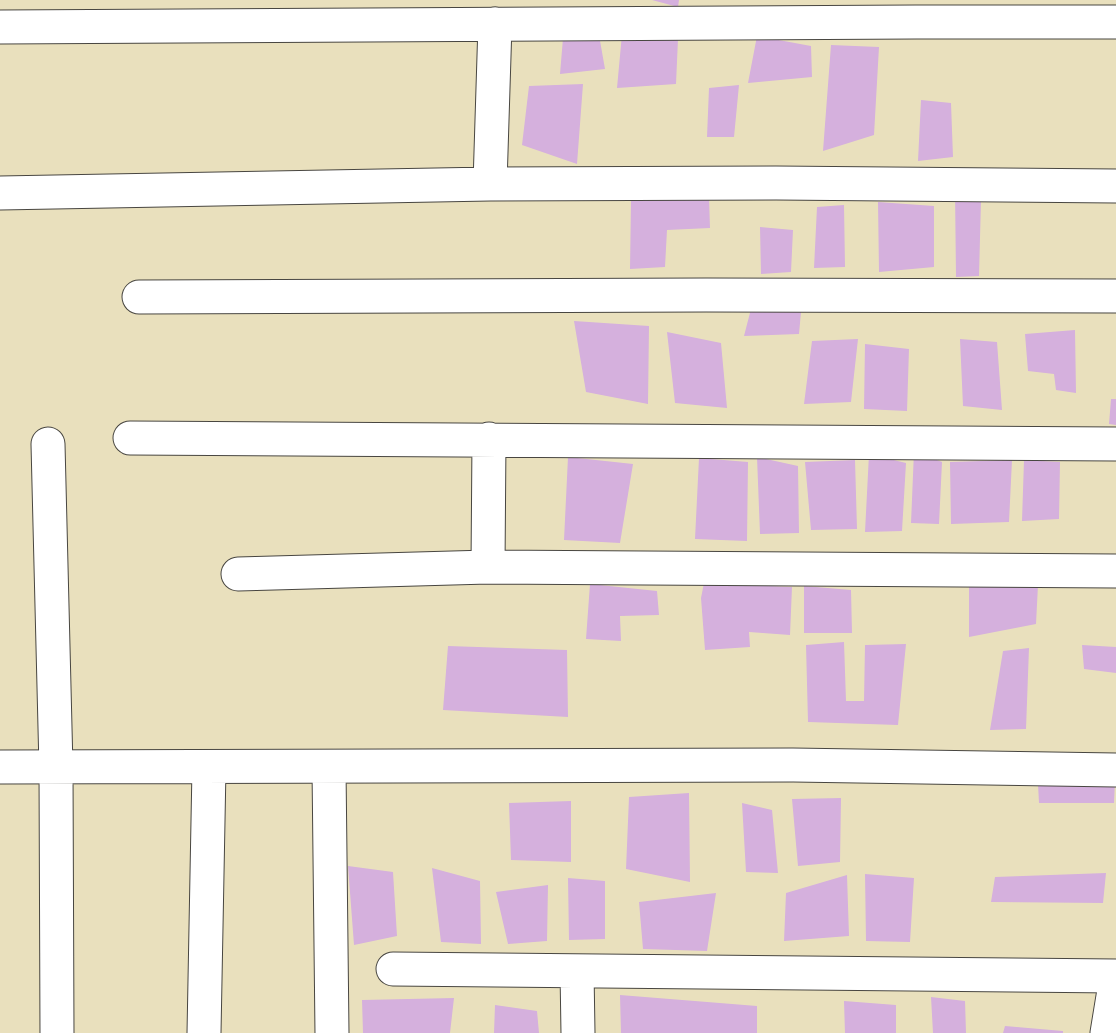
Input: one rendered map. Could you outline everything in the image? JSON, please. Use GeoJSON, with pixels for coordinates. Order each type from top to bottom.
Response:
{"type":"FeatureCollection","features":[{"type":"Feature","properties":{"kind":"street"},"geometry":{"type":"LineString","coordinates":[[0,27],[1116,22]]}},
{"type":"Feature","properties":{"kind":"street"},"geometry":{"type":"LineString","coordinates":[[490,184],[495,24]]}},
{"type":"Feature","properties":{"kind":"street"},"geometry":{"type":"LineString","coordinates":[[0,193],[490,184],[776,183],[1116,186]]}},
{"type":"Feature","properties":{"kind":"street"},"geometry":{"type":"LineString","coordinates":[[139,297],[706,294],[1116,296]]}},
{"type":"Feature","properties":{"kind":"street"},"geometry":{"type":"LineString","coordinates":[[130,438],[1116,444]]}},
{"type":"Feature","properties":{"kind":"street"},"geometry":{"type":"LineString","coordinates":[[488,567],[489,439]]}},
{"type":"Feature","properties":{"kind":"street"},"geometry":{"type":"LineString","coordinates":[[48,444],[56,768],[57,1033]]}},
{"type":"Feature","properties":{"kind":"street"},"geometry":{"type":"LineString","coordinates":[[237,574],[488,567],[1116,571]]}},
{"type":"Feature","properties":{"kind":"street"},"geometry":{"type":"LineString","coordinates":[[0,767],[329,768],[793,765],[1116,770]]}},
{"type":"Feature","properties":{"kind":"street"},"geometry":{"type":"LineString","coordinates":[[204,1033],[209,768]]}},
{"type":"Feature","properties":{"kind":"street"},"geometry":{"type":"LineString","coordinates":[[329,768],[332,1033]]}},
{"type":"Feature","properties":{"kind":"street"},"geometry":{"type":"LineString","coordinates":[[393,969],[1116,977],[1107,1033]]}},
{"type":"Feature","properties":{"kind":"street"},"geometry":{"type":"LineString","coordinates":[[577,971],[578,1033]]}},
{"type":"Feature","properties":{"kind":"building"},"geometry":{"type":"Polygon","coordinates":[[[652,0],[679,0],[678,7],[652,0]]]}},
{"type":"Feature","properties":{"kind":"building"},"geometry":{"type":"Polygon","coordinates":[[[622,34],[678,39],[676,84],[617,88],[622,34]]]}},
{"type":"Feature","properties":{"kind":"building"},"geometry":{"type":"Polygon","coordinates":[[[599,35],[605,69],[560,74],[563,38],[599,35]]]}},
{"type":"Feature","properties":{"kind":"building"},"geometry":{"type":"Polygon","coordinates":[[[757,36],[811,46],[812,77],[748,83],[757,36]]]}},
{"type":"Feature","properties":{"kind":"building"},"geometry":{"type":"Polygon","coordinates":[[[831,45],[879,47],[874,135],[823,151],[831,45]]]}},
{"type":"Feature","properties":{"kind":"building"},"geometry":{"type":"Polygon","coordinates":[[[583,84],[577,164],[522,145],[529,86],[583,84]]]}},
{"type":"Feature","properties":{"kind":"building"},"geometry":{"type":"Polygon","coordinates":[[[739,85],[734,137],[707,137],[709,88],[739,85]]]}},
{"type":"Feature","properties":{"kind":"building"},"geometry":{"type":"Polygon","coordinates":[[[921,100],[951,103],[953,157],[918,161],[921,100]]]}},
{"type":"Feature","properties":{"kind":"building"},"geometry":{"type":"Polygon","coordinates":[[[955,191],[981,200],[979,276],[956,277],[955,191]]]}},
{"type":"Feature","properties":{"kind":"building"},"geometry":{"type":"Polygon","coordinates":[[[709,197],[710,228],[667,230],[665,267],[630,269],[631,200],[709,197]]]}},
{"type":"Feature","properties":{"kind":"building"},"geometry":{"type":"Polygon","coordinates":[[[878,202],[934,206],[934,267],[879,272],[878,202]]]}},
{"type":"Feature","properties":{"kind":"building"},"geometry":{"type":"Polygon","coordinates":[[[844,205],[845,267],[814,268],[817,207],[844,205]]]}},
{"type":"Feature","properties":{"kind":"building"},"geometry":{"type":"Polygon","coordinates":[[[760,227],[793,230],[791,272],[761,274],[760,227]]]}},
{"type":"Feature","properties":{"kind":"building"},"geometry":{"type":"Polygon","coordinates":[[[752,305],[801,312],[799,334],[744,336],[752,305]]]}},
{"type":"Feature","properties":{"kind":"building"},"geometry":{"type":"Polygon","coordinates":[[[574,321],[649,326],[648,404],[586,392],[574,321]]]}},
{"type":"Feature","properties":{"kind":"building"},"geometry":{"type":"Polygon","coordinates":[[[1075,330],[1076,393],[1056,390],[1054,374],[1028,371],[1025,334],[1075,330]]]}},
{"type":"Feature","properties":{"kind":"building"},"geometry":{"type":"Polygon","coordinates":[[[667,332],[721,343],[727,408],[675,403],[667,332]]]}},
{"type":"Feature","properties":{"kind":"building"},"geometry":{"type":"Polygon","coordinates":[[[858,339],[851,402],[804,404],[812,341],[858,339]]]}},
{"type":"Feature","properties":{"kind":"building"},"geometry":{"type":"Polygon","coordinates":[[[960,339],[997,342],[1002,410],[963,406],[960,339]]]}},
{"type":"Feature","properties":{"kind":"building"},"geometry":{"type":"Polygon","coordinates":[[[865,344],[909,349],[907,411],[864,409],[865,344]]]}},
{"type":"Feature","properties":{"kind":"building"},"geometry":{"type":"Polygon","coordinates":[[[1111,399],[1116,399],[1116,425],[1109,424],[1111,399]]]}},
{"type":"Feature","properties":{"kind":"building"},"geometry":{"type":"Polygon","coordinates":[[[914,451],[942,462],[939,524],[911,523],[914,451]]]}},
{"type":"Feature","properties":{"kind":"building"},"geometry":{"type":"Polygon","coordinates":[[[869,454],[906,463],[902,531],[865,532],[869,454]]]}},
{"type":"Feature","properties":{"kind":"building"},"geometry":{"type":"Polygon","coordinates":[[[568,457],[633,464],[620,543],[564,540],[568,457]]]}},
{"type":"Feature","properties":{"kind":"building"},"geometry":{"type":"Polygon","coordinates":[[[757,457],[798,466],[799,533],[760,534],[757,457]]]}},
{"type":"Feature","properties":{"kind":"building"},"geometry":{"type":"Polygon","coordinates":[[[699,458],[748,462],[747,541],[695,539],[699,458]]]}},
{"type":"Feature","properties":{"kind":"building"},"geometry":{"type":"Polygon","coordinates":[[[855,460],[857,529],[811,530],[805,462],[855,460]]]}},
{"type":"Feature","properties":{"kind":"building"},"geometry":{"type":"Polygon","coordinates":[[[1012,460],[1009,522],[951,524],[950,462],[1012,460]]]}},
{"type":"Feature","properties":{"kind":"building"},"geometry":{"type":"Polygon","coordinates":[[[1024,460],[1060,462],[1059,519],[1022,521],[1024,460]]]}},
{"type":"Feature","properties":{"kind":"building"},"geometry":{"type":"Polygon","coordinates":[[[704,583],[792,587],[790,635],[749,632],[750,647],[705,650],[701,598],[704,583]]]}},
{"type":"Feature","properties":{"kind":"building"},"geometry":{"type":"Polygon","coordinates":[[[590,584],[657,591],[659,615],[620,616],[621,641],[586,639],[590,584]]]}},
{"type":"Feature","properties":{"kind":"building"},"geometry":{"type":"Polygon","coordinates":[[[969,584],[1038,585],[1036,624],[969,637],[969,584]]]}},
{"type":"Feature","properties":{"kind":"building"},"geometry":{"type":"Polygon","coordinates":[[[804,586],[851,590],[852,633],[804,633],[804,586]]]}},
{"type":"Feature","properties":{"kind":"building"},"geometry":{"type":"Polygon","coordinates":[[[844,642],[846,701],[864,701],[865,645],[906,644],[898,725],[808,722],[806,645],[844,642]]]}},
{"type":"Feature","properties":{"kind":"building"},"geometry":{"type":"Polygon","coordinates":[[[1082,645],[1116,647],[1116,673],[1084,669],[1082,645]]]}},
{"type":"Feature","properties":{"kind":"building"},"geometry":{"type":"Polygon","coordinates":[[[448,646],[567,650],[568,717],[443,710],[448,646]]]}},
{"type":"Feature","properties":{"kind":"building"},"geometry":{"type":"Polygon","coordinates":[[[1029,648],[1026,729],[990,730],[1003,651],[1029,648]]]}},
{"type":"Feature","properties":{"kind":"building"},"geometry":{"type":"Polygon","coordinates":[[[1115,780],[1114,803],[1039,803],[1038,784],[1115,780]]]}},
{"type":"Feature","properties":{"kind":"building"},"geometry":{"type":"Polygon","coordinates":[[[689,793],[690,882],[626,869],[629,797],[689,793]]]}},
{"type":"Feature","properties":{"kind":"building"},"geometry":{"type":"Polygon","coordinates":[[[841,798],[840,862],[798,866],[792,799],[841,798]]]}},
{"type":"Feature","properties":{"kind":"building"},"geometry":{"type":"Polygon","coordinates":[[[571,801],[571,862],[511,860],[509,803],[571,801]]]}},
{"type":"Feature","properties":{"kind":"building"},"geometry":{"type":"Polygon","coordinates":[[[742,803],[772,810],[778,873],[746,872],[742,803]]]}},
{"type":"Feature","properties":{"kind":"building"},"geometry":{"type":"Polygon","coordinates":[[[348,866],[393,872],[397,936],[354,945],[348,866]]]}},
{"type":"Feature","properties":{"kind":"building"},"geometry":{"type":"Polygon","coordinates":[[[432,868],[480,881],[481,944],[441,942],[432,868]]]}},
{"type":"Feature","properties":{"kind":"building"},"geometry":{"type":"Polygon","coordinates":[[[1106,873],[1103,903],[991,902],[995,877],[1106,873]]]}},
{"type":"Feature","properties":{"kind":"building"},"geometry":{"type":"Polygon","coordinates":[[[865,874],[914,878],[910,942],[866,941],[865,874]]]}},
{"type":"Feature","properties":{"kind":"building"},"geometry":{"type":"Polygon","coordinates":[[[847,875],[849,936],[784,941],[786,893],[847,875]]]}},
{"type":"Feature","properties":{"kind":"building"},"geometry":{"type":"Polygon","coordinates":[[[568,878],[605,881],[605,939],[569,940],[568,878]]]}},
{"type":"Feature","properties":{"kind":"building"},"geometry":{"type":"Polygon","coordinates":[[[548,885],[547,941],[508,944],[496,892],[548,885]]]}},
{"type":"Feature","properties":{"kind":"building"},"geometry":{"type":"Polygon","coordinates":[[[716,893],[707,951],[643,949],[639,902],[716,893]]]}},
{"type":"Feature","properties":{"kind":"building"},"geometry":{"type":"Polygon","coordinates":[[[620,995],[757,1006],[757,1033],[621,1033],[620,995]]]}},
{"type":"Feature","properties":{"kind":"building"},"geometry":{"type":"Polygon","coordinates":[[[931,997],[965,1001],[966,1033],[933,1033],[931,997]]]}},
{"type":"Feature","properties":{"kind":"building"},"geometry":{"type":"Polygon","coordinates":[[[454,998],[450,1033],[363,1033],[362,1000],[454,998]]]}},
{"type":"Feature","properties":{"kind":"building"},"geometry":{"type":"Polygon","coordinates":[[[844,1001],[896,1005],[896,1033],[845,1033],[844,1001]]]}},
{"type":"Feature","properties":{"kind":"building"},"geometry":{"type":"Polygon","coordinates":[[[495,1005],[537,1011],[539,1033],[494,1033],[495,1005]]]}},
{"type":"Feature","properties":{"kind":"building"},"geometry":{"type":"Polygon","coordinates":[[[1005,1026],[1063,1031],[1063,1033],[1003,1033],[1005,1026]]]}}]}
